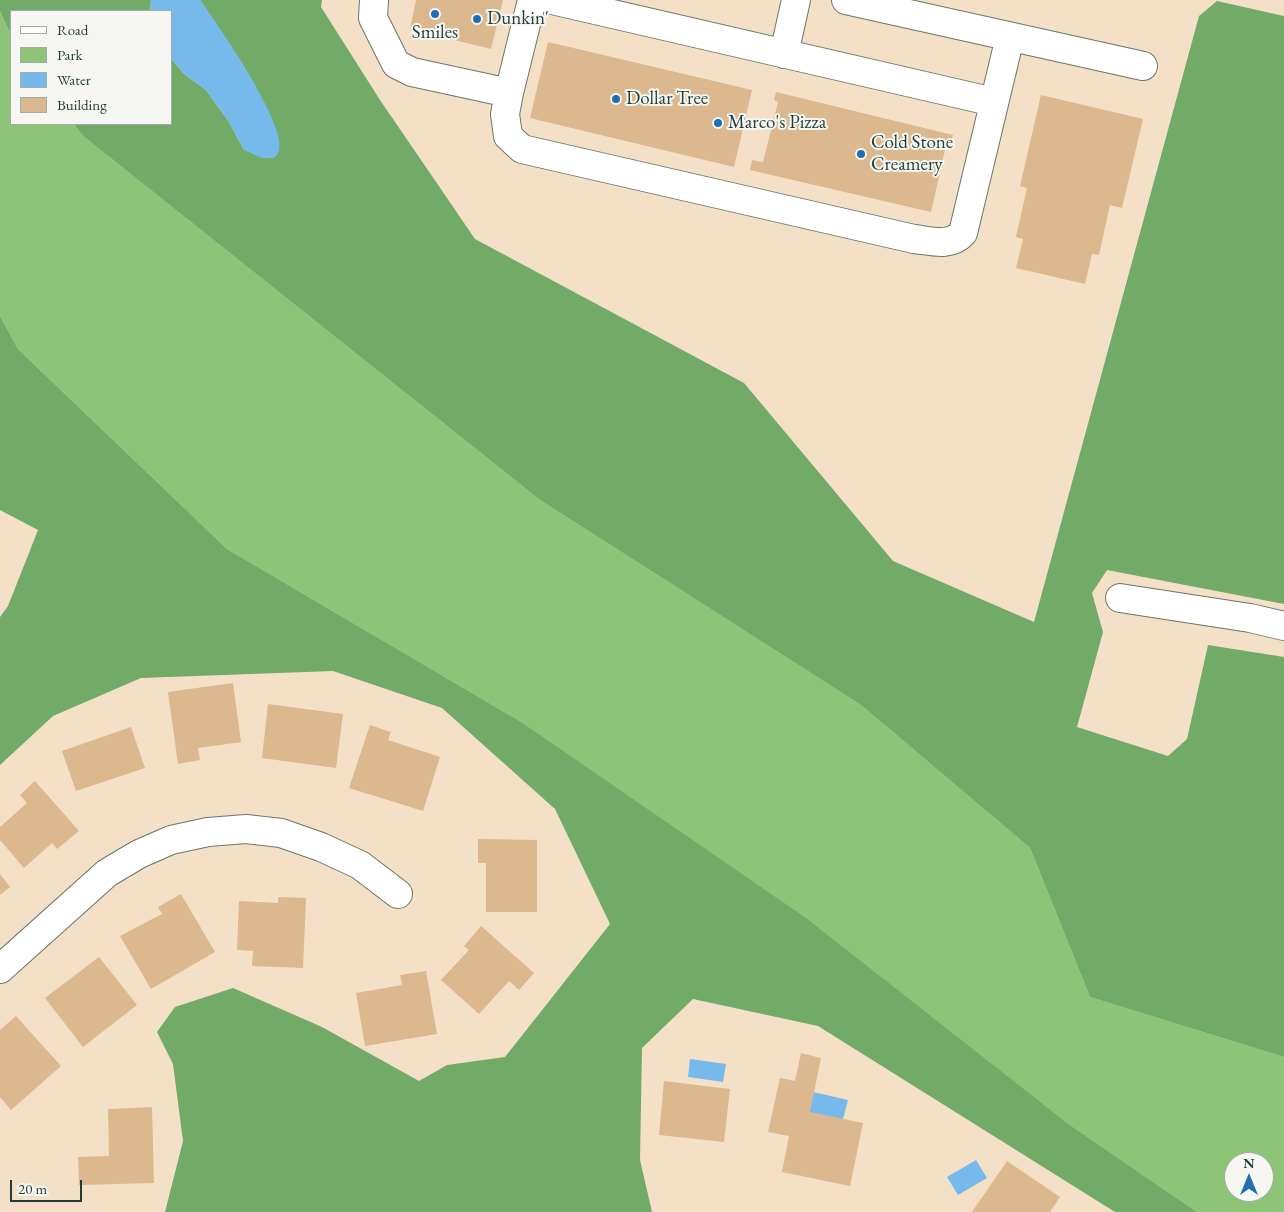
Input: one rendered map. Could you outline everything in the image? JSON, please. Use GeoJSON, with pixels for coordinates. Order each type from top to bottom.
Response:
{"type":"FeatureCollection","features":[{"type":"Feature","properties":{"kind":"street"},"geometry":{"type":"LineString","coordinates":[[374,0],[373,18],[396,64],[412,72],[509,93]]}},
{"type":"Feature","properties":{"kind":"street"},"geometry":{"type":"LineString","coordinates":[[532,0],[505,114],[508,136],[522,149],[940,243],[957,239],[963,233],[1010,37]]}},
{"type":"Feature","properties":{"kind":"street"},"geometry":{"type":"LineString","coordinates":[[552,0],[994,102]]}},
{"type":"Feature","properties":{"kind":"street"},"geometry":{"type":"LineString","coordinates":[[784,54],[796,0]]}},
{"type":"Feature","properties":{"kind":"street"},"geometry":{"type":"LineString","coordinates":[[846,0],[906,7],[1010,37],[1143,66]]}},
{"type":"Feature","properties":{"kind":"street"},"geometry":{"type":"LineString","coordinates":[[1120,598],[1250,618],[1284,626]]}},
{"type":"Feature","properties":{"kind":"street"},"geometry":{"type":"LineString","coordinates":[[0,969],[107,873],[139,854],[171,840],[208,832],[246,830],[281,833],[321,847],[360,865],[398,894]]}},
{"type":"Feature","properties":{"kind":"green space"},"geometry":{"type":"Polygon","coordinates":[[[0,0],[151,0],[150,10],[10,10],[10,33],[0,11],[0,0]]]}},
{"type":"Feature","properties":{"kind":"green space"},"geometry":{"type":"Polygon","coordinates":[[[200,0],[322,0],[321,7],[380,100],[475,239],[744,383],[893,561],[1034,622],[1199,16],[1217,1],[1284,16],[1284,604],[1107,570],[1092,593],[1103,632],[1077,727],[1168,756],[1187,739],[1208,645],[1284,657],[1284,1057],[1090,997],[1030,848],[861,705],[540,500],[83,136],[75,125],[172,125],[172,59],[183,73],[206,90],[229,122],[244,150],[245,68],[200,0]]]}},
{"type":"Feature","properties":{"kind":"green space"},"geometry":{"type":"Polygon","coordinates":[[[0,11],[10,33],[10,125],[75,125],[83,136],[540,500],[861,705],[1030,848],[1090,997],[1284,1057],[1284,1212],[1197,1212],[1067,1123],[518,720],[227,549],[18,349],[0,316],[0,11]]]}},
{"type":"Feature","properties":{"kind":"green space"},"geometry":{"type":"Polygon","coordinates":[[[0,316],[18,349],[227,549],[518,720],[806,918],[1067,1123],[1197,1212],[1115,1212],[818,1026],[693,999],[642,1048],[640,1160],[652,1212],[165,1212],[183,1141],[173,1064],[157,1032],[175,1007],[233,988],[322,1027],[419,1081],[447,1065],[505,1057],[610,924],[555,809],[442,708],[333,671],[141,678],[53,716],[0,765],[0,617],[8,606],[38,530],[0,510],[0,316]]]}},
{"type":"Feature","properties":{"kind":"water"},"geometry":{"type":"Polygon","coordinates":[[[151,0],[200,0],[249,75],[273,120],[279,138],[279,151],[274,158],[262,158],[244,150],[229,122],[206,90],[183,73],[172,59],[172,10],[150,10],[151,0]]]}},
{"type":"Feature","properties":{"kind":"water"},"geometry":{"type":"Polygon","coordinates":[[[690,1059],[726,1064],[723,1082],[688,1077],[690,1059]]]}},
{"type":"Feature","properties":{"kind":"water"},"geometry":{"type":"Polygon","coordinates":[[[813,1092],[848,1100],[842,1123],[808,1114],[813,1092]]]}},
{"type":"Feature","properties":{"kind":"water"},"geometry":{"type":"Polygon","coordinates":[[[976,1160],[987,1178],[958,1195],[947,1177],[976,1160]]]}},
{"type":"Feature","properties":{"kind":"building"},"geometry":{"type":"Polygon","coordinates":[[[416,0],[503,0],[491,49],[410,29],[416,0]]]}},
{"type":"Feature","properties":{"kind":"building","name":"Dollar Tree"},"geometry":{"type":"Polygon","coordinates":[[[548,42],[752,90],[734,167],[530,118],[548,42]]]}},
{"type":"Feature","properties":{"kind":"building"},"geometry":{"type":"Polygon","coordinates":[[[776,92],[953,135],[951,142],[947,141],[931,212],[750,170],[752,160],[763,162],[778,102],[774,100],[776,92]]]}},
{"type":"Feature","properties":{"kind":"building"},"geometry":{"type":"Polygon","coordinates":[[[1041,95],[1143,119],[1122,208],[1110,205],[1099,255],[1092,254],[1085,284],[1016,268],[1023,239],[1016,237],[1027,188],[1020,186],[1041,95]]]}},
{"type":"Feature","properties":{"kind":"building"},"geometry":{"type":"Polygon","coordinates":[[[233,683],[241,742],[198,748],[200,760],[178,764],[168,692],[233,683]]]}},
{"type":"Feature","properties":{"kind":"building"},"geometry":{"type":"Polygon","coordinates":[[[268,704],[343,714],[336,768],[262,758],[268,704]]]}},
{"type":"Feature","properties":{"kind":"building"},"geometry":{"type":"Polygon","coordinates":[[[370,725],[391,732],[388,740],[440,757],[423,811],[349,788],[370,725]]]}},
{"type":"Feature","properties":{"kind":"building"},"geometry":{"type":"Polygon","coordinates":[[[131,727],[145,768],[76,791],[62,751],[131,727]]]}},
{"type":"Feature","properties":{"kind":"building"},"geometry":{"type":"Polygon","coordinates":[[[35,781],[79,831],[57,849],[52,843],[24,868],[0,840],[0,827],[27,803],[20,795],[35,781]]]}},
{"type":"Feature","properties":{"kind":"building"},"geometry":{"type":"Polygon","coordinates":[[[478,839],[537,840],[537,912],[486,912],[486,863],[478,863],[478,839]]]}},
{"type":"Feature","properties":{"kind":"building"},"geometry":{"type":"Polygon","coordinates":[[[0,874],[10,887],[0,895],[0,874]]]}},
{"type":"Feature","properties":{"kind":"building"},"geometry":{"type":"Polygon","coordinates":[[[181,894],[215,952],[151,989],[120,936],[162,914],[158,907],[181,894]]]}},
{"type":"Feature","properties":{"kind":"building"},"geometry":{"type":"Polygon","coordinates":[[[278,897],[306,898],[303,968],[252,966],[253,951],[237,950],[239,901],[278,903],[278,897]]]}},
{"type":"Feature","properties":{"kind":"building"},"geometry":{"type":"Polygon","coordinates":[[[481,926],[534,973],[519,990],[509,981],[479,1014],[441,980],[469,950],[464,946],[481,926]]]}},
{"type":"Feature","properties":{"kind":"building"},"geometry":{"type":"Polygon","coordinates":[[[99,957],[137,1005],[83,1047],[45,998],[99,957]]]}},
{"type":"Feature","properties":{"kind":"building"},"geometry":{"type":"Polygon","coordinates":[[[426,971],[437,1034],[365,1046],[356,993],[402,985],[400,975],[426,971]]]}},
{"type":"Feature","properties":{"kind":"building"},"geometry":{"type":"Polygon","coordinates":[[[16,1016],[61,1066],[11,1110],[0,1097],[0,1030],[16,1016]]]}},
{"type":"Feature","properties":{"kind":"building"},"geometry":{"type":"Polygon","coordinates":[[[801,1053],[821,1058],[810,1112],[863,1123],[850,1186],[782,1172],[789,1136],[768,1132],[780,1078],[795,1081],[801,1053]]]}},
{"type":"Feature","properties":{"kind":"building"},"geometry":{"type":"Polygon","coordinates":[[[664,1081],[730,1089],[724,1142],[659,1135],[664,1081]]]}},
{"type":"Feature","properties":{"kind":"building"},"geometry":{"type":"Polygon","coordinates":[[[152,1107],[154,1183],[79,1185],[78,1157],[109,1156],[108,1109],[152,1107]]]}},
{"type":"Feature","properties":{"kind":"building"},"geometry":{"type":"Polygon","coordinates":[[[1007,1161],[1060,1197],[1050,1212],[972,1212],[1007,1161]]]}},
{"type":"Feature","properties":{"kind":"place","name":"Smiles"},"geometry":{"type":"Point","coordinates":[435,14]}},
{"type":"Feature","properties":{"kind":"place","name":"Dunkin'"},"geometry":{"type":"Point","coordinates":[477,19]}},
{"type":"Feature","properties":{"kind":"place","name":"Dollar Tree"},"geometry":{"type":"Point","coordinates":[616,99]}},
{"type":"Feature","properties":{"kind":"place","name":"Marco's Pizza"},"geometry":{"type":"Point","coordinates":[718,123]}},
{"type":"Feature","properties":{"kind":"place","name":"Cold Stone Creamery"},"geometry":{"type":"Point","coordinates":[861,154]}}]}
